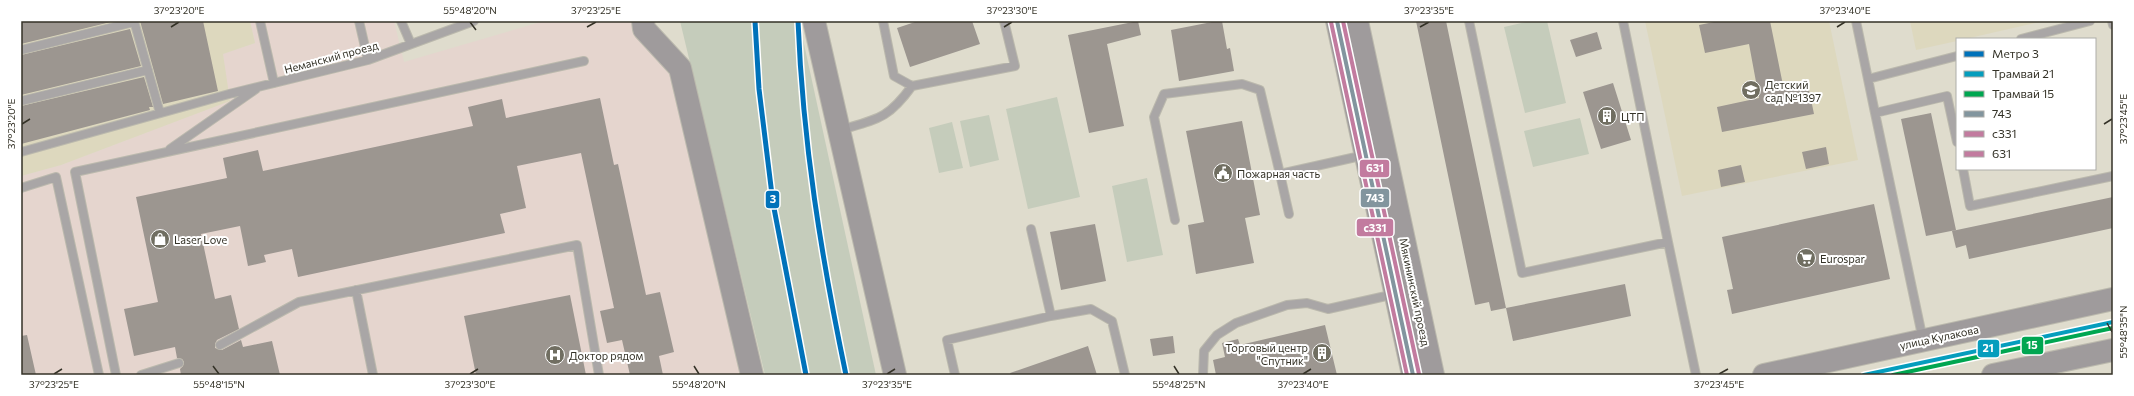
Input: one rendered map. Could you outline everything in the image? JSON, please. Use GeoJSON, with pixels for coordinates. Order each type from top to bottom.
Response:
{"type":"FeatureCollection","features":[{"type":"Feature","properties":{"kind":"main road"},"geometry":{"type":"LineString","coordinates":[[642,21],[644,29],[680,68],[752,375]]}},
{"type":"Feature","properties":{"kind":"main road"},"geometry":{"type":"LineString","coordinates":[[814,21],[895,375]]}},
{"type":"Feature","properties":{"kind":"main road","name":"Мякининский проезд"},"geometry":{"type":"LineString","coordinates":[[1336,21],[1413,375]]}},
{"type":"Feature","properties":{"kind":"main road","name":"Мякининский проезд"},"geometry":{"type":"LineString","coordinates":[[1356,21],[1433,375]]}},
{"type":"Feature","properties":{"kind":"main road","name":"улица Кулакова"},"geometry":{"type":"LineString","coordinates":[[1764,375],[2113,299]]}},
{"type":"Feature","properties":{"kind":"main road"},"geometry":{"type":"LineString","coordinates":[[1993,375],[2113,350]]}},
{"type":"Feature","properties":{"kind":"lane"},"geometry":{"type":"LineString","coordinates":[[21,50],[134,21],[160,113]]}},
{"type":"Feature","properties":{"kind":"lane"},"geometry":{"type":"LineString","coordinates":[[260,21],[274,83]]}},
{"type":"Feature","properties":{"kind":"lane"},"geometry":{"type":"LineString","coordinates":[[359,21],[368,60]]}},
{"type":"Feature","properties":{"kind":"lane"},"geometry":{"type":"LineString","coordinates":[[401,21],[411,44]]}},
{"type":"Feature","properties":{"kind":"lane","name":"Неманский проезд"},"geometry":{"type":"LineString","coordinates":[[21,152],[160,113],[368,60],[474,21]]}},
{"type":"Feature","properties":{"kind":"lane"},"geometry":{"type":"LineString","coordinates":[[883,21],[894,76],[912,86],[1015,66],[1004,21]]}},
{"type":"Feature","properties":{"kind":"lane"},"geometry":{"type":"LineString","coordinates":[[1469,21],[1522,273],[1668,242]]}},
{"type":"Feature","properties":{"kind":"lane"},"geometry":{"type":"LineString","coordinates":[[1623,21],[1696,375]]}},
{"type":"Feature","properties":{"kind":"lane"},"geometry":{"type":"LineString","coordinates":[[1856,21],[1923,341]]}},
{"type":"Feature","properties":{"kind":"lane"},"geometry":{"type":"LineString","coordinates":[[2025,38],[2090,21]]}},
{"type":"Feature","properties":{"kind":"lane"},"geometry":{"type":"LineString","coordinates":[[2112,21],[2113,25]]}},
{"type":"Feature","properties":{"kind":"lane"},"geometry":{"type":"LineString","coordinates":[[1868,79],[1956,56]]}},
{"type":"Feature","properties":{"kind":"lane"},"geometry":{"type":"LineString","coordinates":[[116,375],[75,172],[584,61]]}},
{"type":"Feature","properties":{"kind":"lane"},"geometry":{"type":"LineString","coordinates":[[21,101],[148,70]]}},
{"type":"Feature","properties":{"kind":"lane"},"geometry":{"type":"LineString","coordinates":[[1175,220],[1154,117],[1164,94],[1242,84],[1260,90],[1289,214]]}},
{"type":"Feature","properties":{"kind":"lane"},"geometry":{"type":"LineString","coordinates":[[839,130],[880,118],[899,104],[912,86]]}},
{"type":"Feature","properties":{"kind":"lane"},"geometry":{"type":"LineString","coordinates":[[166,152],[260,87]]}},
{"type":"Feature","properties":{"kind":"lane"},"geometry":{"type":"LineString","coordinates":[[1875,114],[1947,96],[1956,137]]}},
{"type":"Feature","properties":{"kind":"lane"},"geometry":{"type":"LineString","coordinates":[[1280,174],[1365,155]]}},
{"type":"Feature","properties":{"kind":"lane"},"geometry":{"type":"LineString","coordinates":[[1962,170],[1970,206],[2113,176]]}},
{"type":"Feature","properties":{"kind":"lane"},"geometry":{"type":"LineString","coordinates":[[21,188],[56,177],[99,375]]}},
{"type":"Feature","properties":{"kind":"lane"},"geometry":{"type":"LineString","coordinates":[[1031,229],[1051,316]]}},
{"type":"Feature","properties":{"kind":"lane"},"geometry":{"type":"LineString","coordinates":[[220,345],[299,302],[577,245],[599,375]]}},
{"type":"Feature","properties":{"kind":"lane"},"geometry":{"type":"LineString","coordinates":[[356,290],[373,375]]}},
{"type":"Feature","properties":{"kind":"lane"},"geometry":{"type":"LineString","coordinates":[[1203,375],[1204,351],[1218,335],[1236,323],[1287,305],[1307,303],[1328,309],[1395,294]]}},
{"type":"Feature","properties":{"kind":"lane"},"geometry":{"type":"LineString","coordinates":[[955,375],[948,340],[1051,316],[1091,309],[1112,321],[1125,375]]}},
{"type":"Feature","properties":{"kind":"lane"},"geometry":{"type":"LineString","coordinates":[[141,375],[179,363]]}},
{"type":"Feature","properties":{"kind":"shaded area"},"geometry":{"type":"Polygon","coordinates":[[[21,21],[250,21],[255,43],[223,54],[230,101],[61,165],[21,176],[21,21]]]}},
{"type":"Feature","properties":{"kind":"shaded area"},"geometry":{"type":"Polygon","coordinates":[[[250,21],[394,21],[404,62],[544,21],[637,21],[675,71],[744,375],[21,375],[21,176],[61,165],[229,101],[223,54],[255,43],[250,21]]]}},
{"type":"Feature","properties":{"kind":"shaded area","name":"Детский сад №1397"},"geometry":{"type":"Polygon","coordinates":[[[1645,21],[1829,21],[1858,160],[1682,196],[1645,21]]]}},
{"type":"Feature","properties":{"kind":"shaded area"},"geometry":{"type":"Polygon","coordinates":[[[1910,21],[2044,21],[1969,38],[1956,38],[1956,41],[1916,50],[1910,21]]]}},
{"type":"Feature","properties":{"kind":"green space"},"geometry":{"type":"Polygon","coordinates":[[[680,21],[799,21],[876,375],[765,375],[680,21]]]}},
{"type":"Feature","properties":{"kind":"green space"},"geometry":{"type":"Polygon","coordinates":[[[1530,21],[1547,21],[1566,103],[1525,113],[1504,27],[1530,21]]]}},
{"type":"Feature","properties":{"kind":"green space"},"geometry":{"type":"Polygon","coordinates":[[[1057,97],[1080,197],[1028,209],[1006,109],[1057,97]]]}},
{"type":"Feature","properties":{"kind":"green space"},"geometry":{"type":"Polygon","coordinates":[[[989,115],[999,160],[970,167],[960,121],[989,115]]]}},
{"type":"Feature","properties":{"kind":"green space"},"geometry":{"type":"Polygon","coordinates":[[[1580,118],[1589,154],[1533,167],[1524,131],[1580,118]]]}},
{"type":"Feature","properties":{"kind":"green space"},"geometry":{"type":"Polygon","coordinates":[[[952,122],[963,168],[939,173],[929,128],[952,122]]]}},
{"type":"Feature","properties":{"kind":"green space"},"geometry":{"type":"Polygon","coordinates":[[[1147,178],[1163,255],[1127,262],[1112,186],[1147,178]]]}},
{"type":"Feature","properties":{"kind":"building"},"geometry":{"type":"Polygon","coordinates":[[[21,21],[115,21],[21,44],[21,21]]]}},
{"type":"Feature","properties":{"kind":"building"},"geometry":{"type":"Polygon","coordinates":[[[140,21],[203,21],[218,91],[163,104],[140,21]]]}},
{"type":"Feature","properties":{"kind":"building"},"geometry":{"type":"Polygon","coordinates":[[[918,21],[972,21],[980,44],[910,67],[897,28],[918,21]]]}},
{"type":"Feature","properties":{"kind":"building"},"geometry":{"type":"Polygon","coordinates":[[[1138,21],[1141,35],[1107,44],[1124,126],[1089,133],[1068,35],[1138,21]]]}},
{"type":"Feature","properties":{"kind":"building"},"geometry":{"type":"Polygon","coordinates":[[[1222,21],[1227,49],[1230,48],[1234,71],[1179,81],[1171,30],[1222,21]]]}},
{"type":"Feature","properties":{"kind":"building"},"geometry":{"type":"Polygon","coordinates":[[[1416,21],[1446,21],[1506,308],[1491,311],[1489,302],[1475,305],[1416,21]]]}},
{"type":"Feature","properties":{"kind":"building"},"geometry":{"type":"Polygon","coordinates":[[[1719,21],[1770,21],[1784,90],[1808,85],[1814,114],[1722,132],[1717,107],[1759,98],[1749,44],[1705,53],[1699,25],[1719,21]]]}},
{"type":"Feature","properties":{"kind":"building"},"geometry":{"type":"Polygon","coordinates":[[[130,29],[141,66],[21,95],[21,55],[130,29]]]}},
{"type":"Feature","properties":{"kind":"building"},"geometry":{"type":"Polygon","coordinates":[[[1597,32],[1602,49],[1576,57],[1570,40],[1597,32]]]}},
{"type":"Feature","properties":{"kind":"building"},"geometry":{"type":"Polygon","coordinates":[[[144,77],[153,107],[149,107],[150,110],[21,144],[21,106],[144,77]]]}},
{"type":"Feature","properties":{"kind":"building","name":"ЦТП"},"geometry":{"type":"Polygon","coordinates":[[[1613,83],[1631,140],[1601,149],[1583,92],[1613,83]]]}},
{"type":"Feature","properties":{"kind":"building"},"geometry":{"type":"Polygon","coordinates":[[[600,98],[614,165],[618,164],[646,295],[660,292],[674,352],[659,356],[663,375],[630,375],[622,340],[607,343],[600,311],[614,308],[581,153],[517,166],[526,208],[500,214],[505,233],[298,277],[292,249],[264,255],[266,262],[248,266],[240,226],[201,234],[215,299],[231,295],[239,329],[217,340],[215,348],[222,350],[241,340],[243,347],[272,341],[280,375],[181,375],[180,369],[184,362],[182,359],[177,358],[175,347],[134,356],[124,309],[158,302],[136,197],[227,178],[223,158],[258,150],[263,171],[473,126],[468,107],[502,99],[506,118],[600,98]]]}},
{"type":"Feature","properties":{"kind":"building"},"geometry":{"type":"Polygon","coordinates":[[[1931,113],[1956,230],[1926,236],[1901,119],[1931,113]]]}},
{"type":"Feature","properties":{"kind":"building","name":"Пожарная часть"},"geometry":{"type":"Polygon","coordinates":[[[1242,121],[1260,215],[1245,218],[1254,263],[1196,274],[1188,225],[1204,222],[1186,131],[1242,121]]]}},
{"type":"Feature","properties":{"kind":"building"},"geometry":{"type":"Polygon","coordinates":[[[1826,147],[1829,164],[1806,169],[1802,152],[1826,147]]]}},
{"type":"Feature","properties":{"kind":"building"},"geometry":{"type":"Polygon","coordinates":[[[1741,165],[1745,182],[1721,187],[1718,170],[1741,165]]]}},
{"type":"Feature","properties":{"kind":"building"},"geometry":{"type":"Polygon","coordinates":[[[2113,197],[2113,228],[1969,259],[1966,245],[1956,248],[1952,231],[2113,197]]]}},
{"type":"Feature","properties":{"kind":"building","name":"Eurospar"},"geometry":{"type":"Polygon","coordinates":[[[1874,204],[1890,279],[1732,314],[1727,290],[1733,289],[1722,237],[1874,204]]]}},
{"type":"Feature","properties":{"kind":"building"},"geometry":{"type":"Polygon","coordinates":[[[1095,224],[1106,281],[1061,290],[1050,232],[1095,224]]]}},
{"type":"Feature","properties":{"kind":"building"},"geometry":{"type":"Polygon","coordinates":[[[1625,284],[1631,316],[1513,341],[1506,308],[1625,284]]]}},
{"type":"Feature","properties":{"kind":"building"},"geometry":{"type":"Polygon","coordinates":[[[570,295],[586,375],[476,375],[464,316],[570,295]]]}},
{"type":"Feature","properties":{"kind":"building"},"geometry":{"type":"Polygon","coordinates":[[[1325,325],[1337,375],[1216,375],[1213,360],[1225,357],[1222,343],[1238,339],[1240,345],[1325,325]]]}},
{"type":"Feature","properties":{"kind":"building"},"geometry":{"type":"Polygon","coordinates":[[[27,335],[36,375],[21,375],[21,336],[27,335]]]}},
{"type":"Feature","properties":{"kind":"building"},"geometry":{"type":"Polygon","coordinates":[[[1173,336],[1175,353],[1153,356],[1150,339],[1173,336]]]}},
{"type":"Feature","properties":{"kind":"building"},"geometry":{"type":"Polygon","coordinates":[[[1088,346],[1097,375],[1011,375],[1010,373],[1088,346]]]}},
{"type":"Feature","properties":{"kind":"metro line","name":"3"},"geometry":{"type":"LineString","coordinates":[[755,21],[759,89],[773,203],[806,375]]}},
{"type":"Feature","properties":{"kind":"metro line","name":"3"},"geometry":{"type":"LineString","coordinates":[[798,21],[800,67],[814,199],[846,375]]}},
{"type":"Feature","properties":{"kind":"tram line","name":"21"},"geometry":{"type":"LineString","coordinates":[[1864,375],[2113,322]]}},
{"type":"Feature","properties":{"kind":"tram line","name":"15"},"geometry":{"type":"LineString","coordinates":[[1893,375],[2113,328]]}},
{"type":"Feature","properties":{"kind":"transit line","name":"743"},"geometry":{"type":"LineString","coordinates":[[1337,21],[1413,375]]}},
{"type":"Feature","properties":{"kind":"transit line","name":"631"},"geometry":{"type":"LineString","coordinates":[[1343,21],[1419,374]]}},
{"type":"Feature","properties":{"kind":"transit line","name":"с331"},"geometry":{"type":"LineString","coordinates":[[1331,22],[1407,375]]}},
{"type":"Feature","properties":{"kind":"place","name":"Детский сад №1397"},"geometry":{"type":"Point","coordinates":[1751,90]}},
{"type":"Feature","properties":{"kind":"place","name":"ЦТП"},"geometry":{"type":"Point","coordinates":[1607,116]}},
{"type":"Feature","properties":{"kind":"place","name":"Пожарная часть"},"geometry":{"type":"Point","coordinates":[1223,173]}},
{"type":"Feature","properties":{"kind":"place","name":"Laser Love"},"geometry":{"type":"Point","coordinates":[160,239]}},
{"type":"Feature","properties":{"kind":"place","name":"Eurospar"},"geometry":{"type":"Point","coordinates":[1806,258]}},
{"type":"Feature","properties":{"kind":"place","name":"Торговый центр \"Спутник\""},"geometry":{"type":"Point","coordinates":[1322,353]}},
{"type":"Feature","properties":{"kind":"place","name":"Доктор рядом"},"geometry":{"type":"Point","coordinates":[555,355]}}]}
